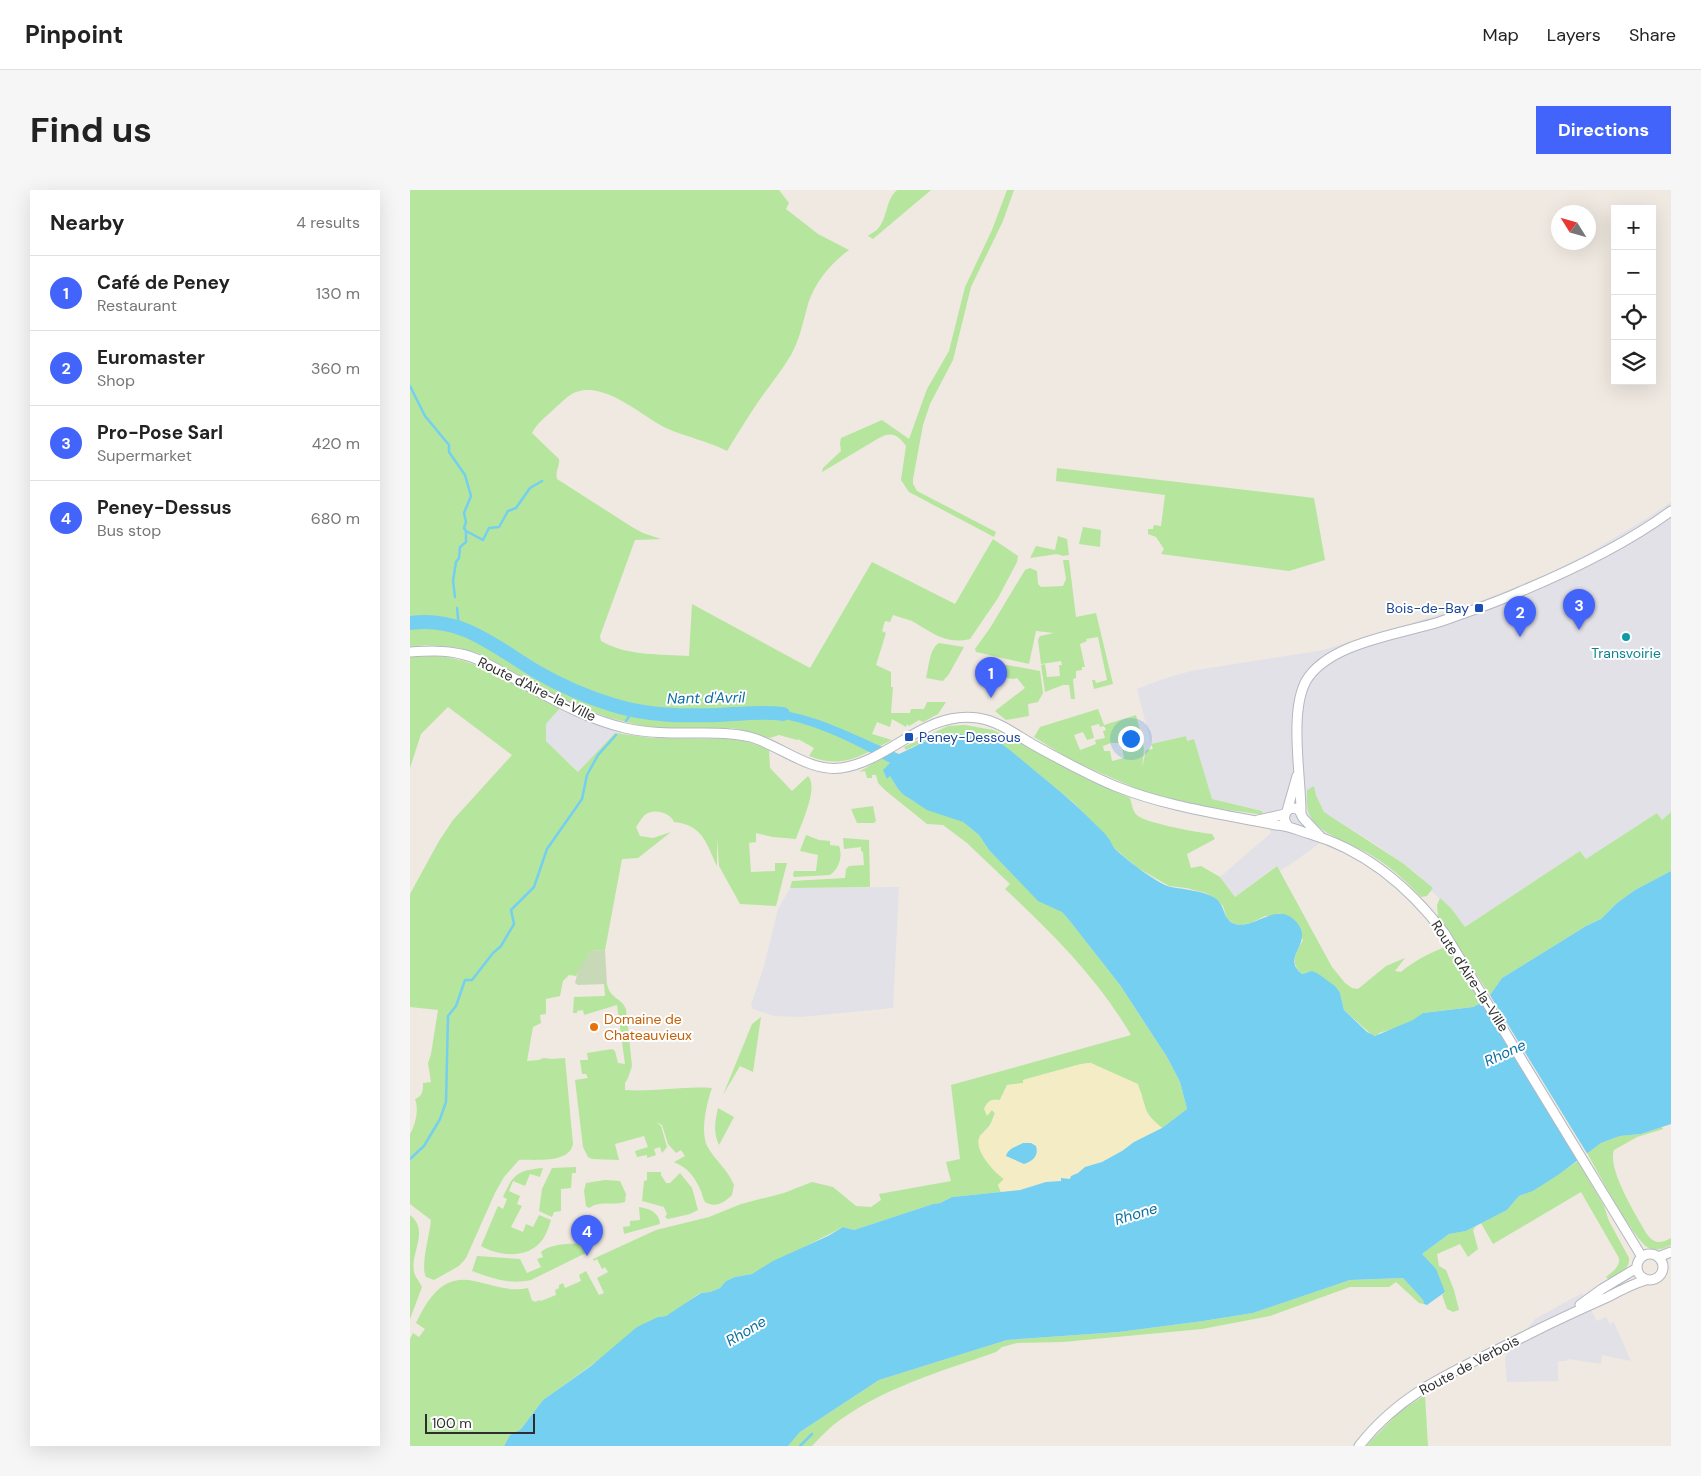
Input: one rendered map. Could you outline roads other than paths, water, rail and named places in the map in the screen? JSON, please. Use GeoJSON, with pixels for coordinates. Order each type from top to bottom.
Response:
{"type":"FeatureCollection","features":[{"type":"Feature","properties":{"kind":"street"},"geometry":{"type":"LineString","coordinates":[[1298,771],[1284,820],[1291,827],[1302,824],[1301,790],[1298,771],[1298,710],[1301,692],[1311,674],[1329,657],[1348,648],[1438,622],[1525,590],[1607,550],[1671,511]]}},
{"type":"Feature","properties":{"kind":"street","name":"Route d'Aire-la-Ville"},"geometry":{"type":"LineString","coordinates":[[410,652],[438,651],[469,656],[584,714],[625,728],[668,733],[741,735],[770,744],[814,764],[831,768],[853,765],[870,758],[928,727],[946,720],[982,719],[1009,730],[1085,772],[1134,793],[1193,810],[1291,827],[1320,836],[1360,856],[1383,871],[1406,890],[1445,934],[1642,1257]]}},
{"type":"Feature","properties":{"kind":"street"},"geometry":{"type":"LineString","coordinates":[[1286,812],[1294,808],[1302,815]]}},
{"type":"Feature","properties":{"kind":"street","name":"Route d'Aire-la-Ville"},"geometry":{"type":"LineString","coordinates":[[1255,820],[1286,812]]}},
{"type":"Feature","properties":{"kind":"street","name":"Route d'Aire-la-Ville"},"geometry":{"type":"LineString","coordinates":[[1302,815],[1320,836]]}},
{"type":"Feature","properties":{"kind":"street"},"geometry":{"type":"LineString","coordinates":[[1658,1257],[1671,1252]]}},
{"type":"Feature","properties":{"kind":"street"},"geometry":{"type":"LineString","coordinates":[[1663,1271],[1662,1262],[1658,1257],[1649,1254],[1642,1257],[1637,1268],[1641,1277],[1650,1281],[1657,1279],[1671,1263]]}},
{"type":"Feature","properties":{"kind":"street","name":"Route de Verbois"},"geometry":{"type":"LineString","coordinates":[[1566,1315],[1602,1289],[1637,1268]]}},
{"type":"Feature","properties":{"kind":"street","name":"Route de Verbois"},"geometry":{"type":"LineString","coordinates":[[1359,1446],[1388,1414],[1404,1400],[1427,1385],[1566,1315],[1632,1284],[1646,1280]]}},
{"type":"Feature","properties":{"kind":"water","name":"Rhone"},"geometry":{"type":"Polygon","coordinates":[[[767,709],[785,711],[818,720],[899,754],[943,735],[959,734],[975,737],[990,735],[1081,810],[1106,835],[1115,849],[1158,881],[1171,887],[1210,895],[1221,904],[1228,920],[1238,925],[1277,914],[1285,914],[1292,918],[1299,926],[1302,934],[1294,961],[1296,967],[1302,974],[1312,971],[1317,973],[1335,986],[1340,993],[1344,1010],[1367,1032],[1375,1036],[1413,1020],[1423,1013],[1473,1007],[1481,1003],[1490,995],[1502,978],[1586,926],[1601,919],[1617,903],[1635,890],[1671,871],[1671,1124],[1641,1134],[1620,1136],[1601,1143],[1558,1175],[1533,1191],[1519,1196],[1507,1210],[1466,1231],[1449,1234],[1422,1254],[1436,1269],[1445,1292],[1427,1305],[1424,1304],[1423,1300],[1403,1278],[1350,1280],[1253,1313],[1119,1332],[1007,1340],[879,1380],[800,1432],[788,1446],[504,1446],[510,1435],[521,1429],[543,1400],[591,1366],[637,1327],[658,1317],[666,1316],[701,1293],[720,1288],[726,1281],[735,1277],[752,1274],[773,1261],[828,1236],[843,1227],[854,1230],[940,1203],[952,1197],[1020,1190],[1046,1182],[1061,1181],[1061,1178],[1070,1179],[1071,1176],[1085,1167],[1102,1162],[1134,1142],[1162,1128],[1187,1109],[1180,1082],[1167,1057],[1120,985],[1062,912],[1038,901],[989,850],[979,835],[963,822],[927,810],[904,795],[890,776],[887,779],[883,770],[890,763],[845,740],[815,728],[799,722],[766,716],[767,709]]]}},
{"type":"Feature","properties":{"kind":"water"},"geometry":{"type":"Polygon","coordinates":[[[1023,1143],[1031,1143],[1036,1146],[1037,1153],[1033,1160],[1024,1164],[1006,1156],[1010,1149],[1023,1143]]]}},
{"type":"Feature","properties":{"kind":"waterway"},"geometry":{"type":"LineString","coordinates":[[410,386],[425,416],[449,445],[449,452],[465,475],[471,496],[464,513],[466,542],[460,547],[459,558],[456,562],[453,581],[455,597]]}},
{"type":"Feature","properties":{"kind":"waterway"},"geometry":{"type":"LineString","coordinates":[[466,531],[483,540],[489,528],[499,527],[508,511],[516,508],[530,488],[542,481]]}},
{"type":"Feature","properties":{"kind":"waterway"},"geometry":{"type":"LineString","coordinates":[[457,608],[459,627]]}},
{"type":"Feature","properties":{"kind":"waterway","name":"Nant d'Avril"},"geometry":{"type":"LineString","coordinates":[[410,623],[429,622],[446,624],[462,629],[478,636],[555,682],[574,691],[626,709],[679,715],[783,714]]}},
{"type":"Feature","properties":{"kind":"waterway"},"geometry":{"type":"LineString","coordinates":[[626,721],[633,710]]}},
{"type":"Feature","properties":{"kind":"waterway"},"geometry":{"type":"LineString","coordinates":[[410,1159],[424,1146],[440,1119],[446,1102],[448,1016],[456,1006],[465,980],[472,980],[493,953],[501,946],[514,924],[511,910],[534,887],[547,849],[582,799],[587,775],[598,755],[616,735]]}},
{"type":"Feature","properties":{"kind":"waterway"},"geometry":{"type":"LineString","coordinates":[[800,1446],[812,1434]]}},
{"type":"Feature","properties":{"kind":"place","name":"Bois-de-Bay"},"geometry":{"type":"Point","coordinates":[1479,608]}},
{"type":"Feature","properties":{"kind":"place","name":"Pro-Pose Sarl"},"geometry":{"type":"Point","coordinates":[1579,630]}},
{"type":"Feature","properties":{"kind":"place","name":"Euromaster"},"geometry":{"type":"Point","coordinates":[1520,637]}},
{"type":"Feature","properties":{"kind":"place","name":"Transvoirie"},"geometry":{"type":"Point","coordinates":[1626,637]}},
{"type":"Feature","properties":{"kind":"place","name":"Café de Peney"},"geometry":{"type":"Point","coordinates":[991,698]}},
{"type":"Feature","properties":{"kind":"place","name":"Peney-Dessous"},"geometry":{"type":"Point","coordinates":[909,737]}},
{"type":"Feature","properties":{"kind":"place","name":"Domaine de Chateauvieux"},"geometry":{"type":"Point","coordinates":[594,1027]}},
{"type":"Feature","properties":{"kind":"place","name":"Peney-Dessus"},"geometry":{"type":"Point","coordinates":[587,1256]}}]}
